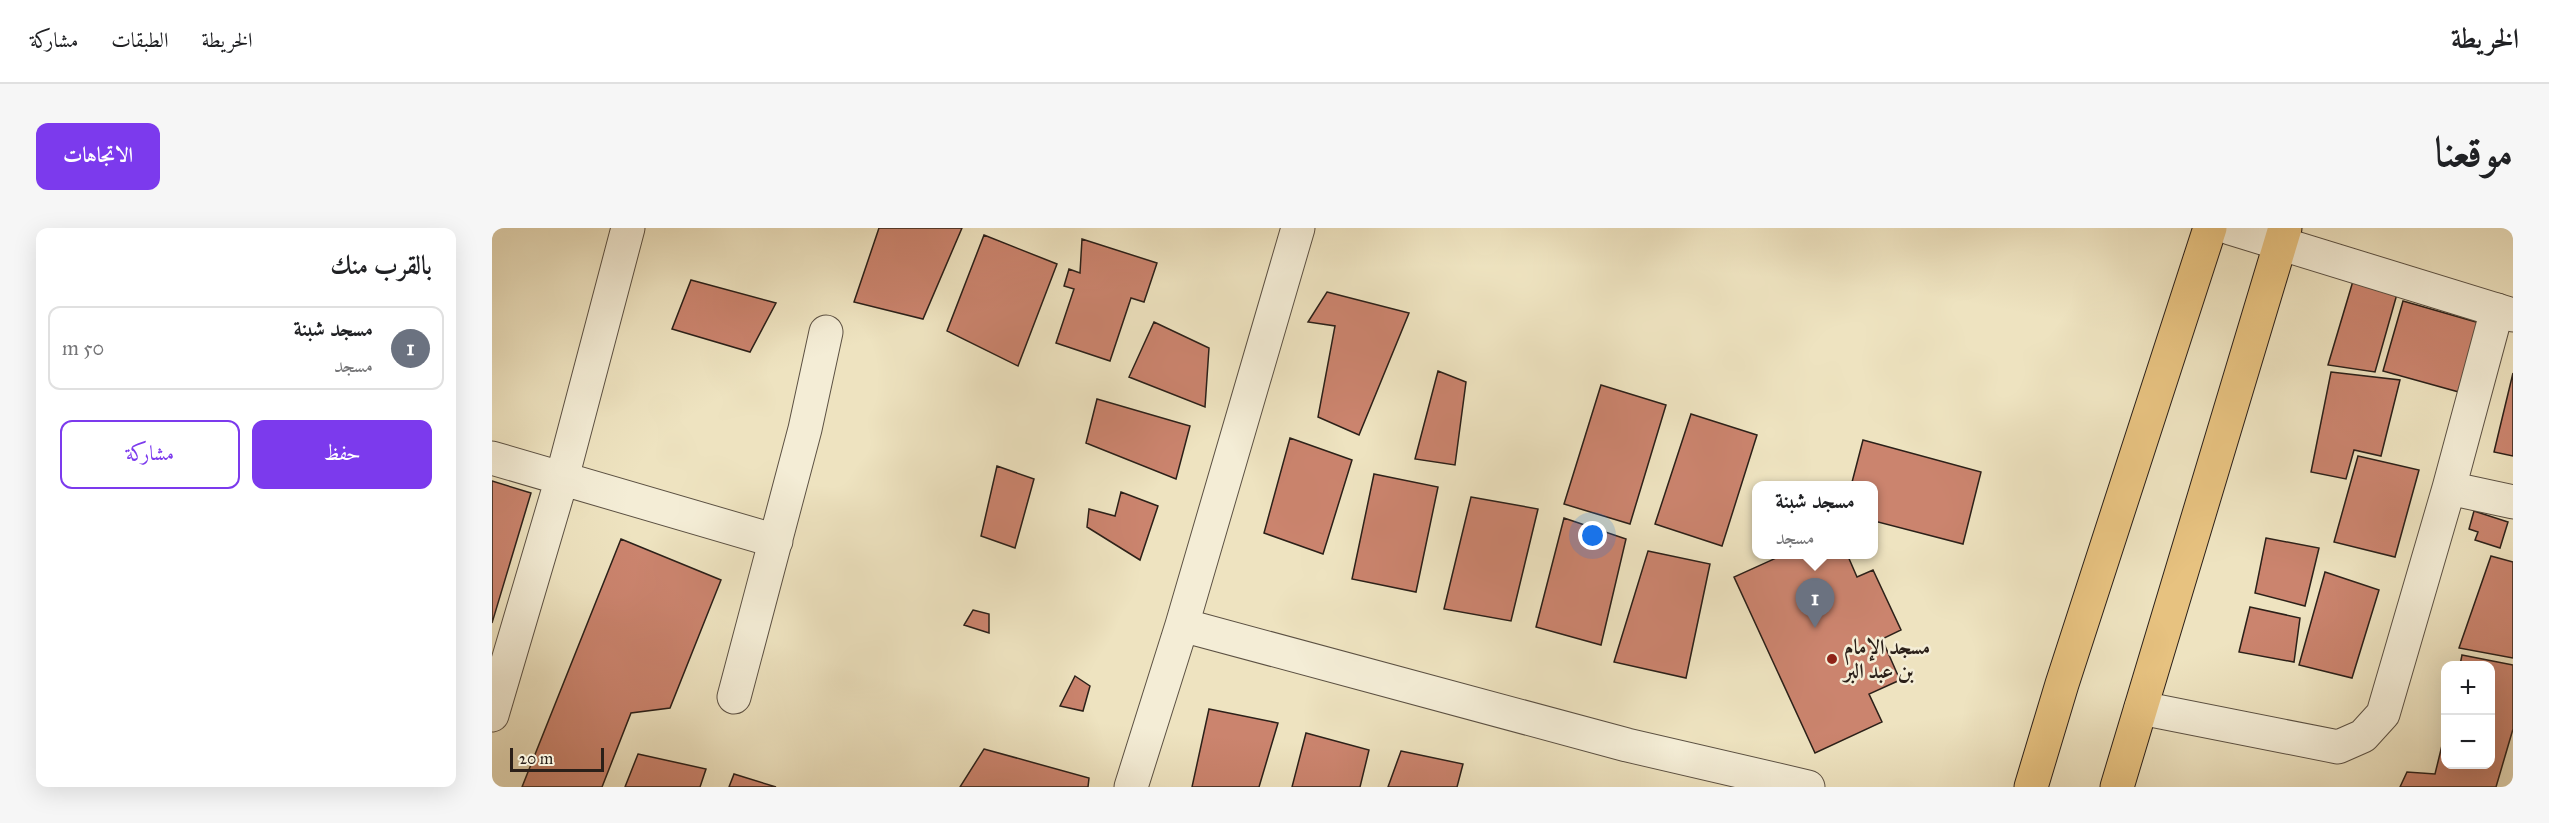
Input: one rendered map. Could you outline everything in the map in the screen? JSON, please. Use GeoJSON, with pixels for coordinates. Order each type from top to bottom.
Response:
{"type":"FeatureCollection","features":[{"type":"Feature","properties":{"kind":"main road"},"geometry":{"type":"LineString","coordinates":[[2031,787],[2062,684],[2210,228]]}},
{"type":"Feature","properties":{"kind":"main road"},"geometry":{"type":"LineString","coordinates":[[2117,787],[2283,235]]}},
{"type":"Feature","properties":{"kind":"street"},"geometry":{"type":"LineString","coordinates":[[492,715],[562,478],[628,228]]}},
{"type":"Feature","properties":{"kind":"street"},"geometry":{"type":"LineString","coordinates":[[1131,787],[1182,626],[1298,228]]}},
{"type":"Feature","properties":{"kind":"street"},"geometry":{"type":"LineString","coordinates":[[2141,708],[2338,747],[2363,736],[2383,714],[2449,488],[2505,312],[2283,235],[2230,228]]}},
{"type":"Feature","properties":{"kind":"street"},"geometry":{"type":"LineString","coordinates":[[734,697],[805,429],[826,332]]}},
{"type":"Feature","properties":{"kind":"street"},"geometry":{"type":"LineString","coordinates":[[492,458],[776,542]]}},
{"type":"Feature","properties":{"kind":"street"},"geometry":{"type":"LineString","coordinates":[[2449,488],[2513,502]]}},
{"type":"Feature","properties":{"kind":"street"},"geometry":{"type":"LineString","coordinates":[[1182,626],[1627,745],[1808,787]]}},
{"type":"Feature","properties":{"kind":"building"},"geometry":{"type":"Polygon","coordinates":[[[879,228],[962,228],[923,319],[854,302],[879,228]]]}},
{"type":"Feature","properties":{"kind":"building"},"geometry":{"type":"Polygon","coordinates":[[[984,235],[1057,264],[1018,366],[947,331],[984,235]]]}},
{"type":"Feature","properties":{"kind":"building"},"geometry":{"type":"Polygon","coordinates":[[[1082,239],[1157,263],[1144,302],[1131,298],[1110,361],[1056,343],[1074,289],[1064,286],[1069,269],[1080,273],[1082,239]]]}},
{"type":"Feature","properties":{"kind":"building"},"geometry":{"type":"Polygon","coordinates":[[[691,280],[776,303],[750,352],[672,329],[691,280]]]}},
{"type":"Feature","properties":{"kind":"building"},"geometry":{"type":"Polygon","coordinates":[[[2353,281],[2397,294],[2375,372],[2328,365],[2353,281]]]}},
{"type":"Feature","properties":{"kind":"building"},"geometry":{"type":"Polygon","coordinates":[[[1327,292],[1409,313],[1359,435],[1318,417],[1335,326],[1308,322],[1327,292]]]}},
{"type":"Feature","properties":{"kind":"building"},"geometry":{"type":"Polygon","coordinates":[[[2403,301],[2483,324],[2466,394],[2383,371],[2403,301]]]}},
{"type":"Feature","properties":{"kind":"building"},"geometry":{"type":"Polygon","coordinates":[[[1154,322],[1209,348],[1205,407],[1129,377],[1154,322]]]}},
{"type":"Feature","properties":{"kind":"building"},"geometry":{"type":"Polygon","coordinates":[[[1438,371],[1466,382],[1455,465],[1415,459],[1438,371]]]}},
{"type":"Feature","properties":{"kind":"building"},"geometry":{"type":"Polygon","coordinates":[[[2331,372],[2400,380],[2381,456],[2354,450],[2346,479],[2311,472],[2331,372]]]}},
{"type":"Feature","properties":{"kind":"building"},"geometry":{"type":"Polygon","coordinates":[[[2513,373],[2513,456],[2494,452],[2513,373]]]}},
{"type":"Feature","properties":{"kind":"building"},"geometry":{"type":"Polygon","coordinates":[[[1601,385],[1666,405],[1630,524],[1564,504],[1601,385]]]}},
{"type":"Feature","properties":{"kind":"building"},"geometry":{"type":"Polygon","coordinates":[[[1097,399],[1190,426],[1176,479],[1086,443],[1097,399]]]}},
{"type":"Feature","properties":{"kind":"building"},"geometry":{"type":"Polygon","coordinates":[[[1691,414],[1757,435],[1722,546],[1655,524],[1691,414]]]}},
{"type":"Feature","properties":{"kind":"building"},"geometry":{"type":"Polygon","coordinates":[[[1290,438],[1352,460],[1323,554],[1264,533],[1290,438]]]}},
{"type":"Feature","properties":{"kind":"building"},"geometry":{"type":"Polygon","coordinates":[[[1863,440],[1981,472],[1963,544],[1878,522],[1878,481],[1852,481],[1863,440]]]}},
{"type":"Feature","properties":{"kind":"building"},"geometry":{"type":"Polygon","coordinates":[[[2358,456],[2419,470],[2395,557],[2334,542],[2358,456]]]}},
{"type":"Feature","properties":{"kind":"building"},"geometry":{"type":"Polygon","coordinates":[[[997,466],[1034,479],[1015,548],[981,536],[997,466]]]}},
{"type":"Feature","properties":{"kind":"building"},"geometry":{"type":"Polygon","coordinates":[[[1374,474],[1438,487],[1416,592],[1352,579],[1374,474]]]}},
{"type":"Feature","properties":{"kind":"building"},"geometry":{"type":"Polygon","coordinates":[[[492,481],[531,493],[492,623],[492,481]]]}},
{"type":"Feature","properties":{"kind":"building"},"geometry":{"type":"Polygon","coordinates":[[[1121,492],[1158,506],[1140,560],[1087,527],[1089,509],[1115,516],[1121,492]]]}},
{"type":"Feature","properties":{"kind":"building"},"geometry":{"type":"Polygon","coordinates":[[[1471,497],[1538,509],[1511,621],[1444,609],[1471,497]]]}},
{"type":"Feature","properties":{"kind":"building"},"geometry":{"type":"Polygon","coordinates":[[[2474,511],[2508,522],[2500,548],[2475,540],[2478,532],[2469,529],[2474,511]]]}},
{"type":"Feature","properties":{"kind":"building"},"geometry":{"type":"Polygon","coordinates":[[[1564,518],[1626,539],[1601,645],[1536,627],[1564,518]]]}},
{"type":"Feature","properties":{"kind":"building"},"geometry":{"type":"Polygon","coordinates":[[[2266,538],[2319,548],[2305,606],[2255,593],[2266,538]]]}},
{"type":"Feature","properties":{"kind":"building"},"geometry":{"type":"Polygon","coordinates":[[[621,539],[721,580],[670,708],[631,713],[602,787],[522,787],[621,539]]]}},
{"type":"Feature","properties":{"kind":"building"},"geometry":{"type":"Polygon","coordinates":[[[1648,551],[1710,564],[1686,678],[1614,662],[1648,551]]]}},
{"type":"Feature","properties":{"kind":"building"},"geometry":{"type":"Polygon","coordinates":[[[2491,556],[2513,562],[2513,658],[2459,648],[2491,556]]]}},
{"type":"Feature","properties":{"kind":"building","name":"مسجد الإمام بن عبد البر"},"geometry":{"type":"Polygon","coordinates":[[[1774,559],[1849,559],[1857,577],[1873,570],[1901,630],[1882,639],[1900,680],[1869,694],[1882,722],[1815,753],[1734,577],[1774,559]]]}},
{"type":"Feature","properties":{"kind":"building"},"geometry":{"type":"Polygon","coordinates":[[[2325,572],[2379,590],[2352,678],[2299,665],[2325,572]]]}},
{"type":"Feature","properties":{"kind":"building"},"geometry":{"type":"Polygon","coordinates":[[[2250,607],[2300,618],[2294,662],[2239,652],[2250,607]]]}},
{"type":"Feature","properties":{"kind":"building"},"geometry":{"type":"Polygon","coordinates":[[[973,610],[989,614],[989,633],[964,625],[973,610]]]}},
{"type":"Feature","properties":{"kind":"building"},"geometry":{"type":"Polygon","coordinates":[[[2462,655],[2493,661],[2461,661],[2462,655]]]}},
{"type":"Feature","properties":{"kind":"building"},"geometry":{"type":"Polygon","coordinates":[[[2495,661],[2513,665],[2513,729],[2496,787],[2400,787],[2407,772],[2435,774],[2441,749],[2441,769],[2495,769],[2495,661]]]}},
{"type":"Feature","properties":{"kind":"building"},"geometry":{"type":"Polygon","coordinates":[[[1075,676],[1090,686],[1083,711],[1060,706],[1075,676]]]}},
{"type":"Feature","properties":{"kind":"building"},"geometry":{"type":"Polygon","coordinates":[[[1209,709],[1278,723],[1259,787],[1192,787],[1209,709]]]}},
{"type":"Feature","properties":{"kind":"building"},"geometry":{"type":"Polygon","coordinates":[[[1306,733],[1369,750],[1360,787],[1292,787],[1306,733]]]}},
{"type":"Feature","properties":{"kind":"building"},"geometry":{"type":"Polygon","coordinates":[[[984,749],[1089,778],[1088,787],[960,787],[984,749]]]}},
{"type":"Feature","properties":{"kind":"building"},"geometry":{"type":"Polygon","coordinates":[[[1401,751],[1463,764],[1457,787],[1388,787],[1401,751]]]}},
{"type":"Feature","properties":{"kind":"building"},"geometry":{"type":"Polygon","coordinates":[[[638,754],[706,769],[700,787],[625,787],[638,754]]]}},
{"type":"Feature","properties":{"kind":"building"},"geometry":{"type":"Polygon","coordinates":[[[734,774],[776,787],[729,787],[734,774]]]}},
{"type":"Feature","properties":{"kind":"place","name":"مسجد شبنة"},"geometry":{"type":"Point","coordinates":[1815,628]}},
{"type":"Feature","properties":{"kind":"place","name":"مسجد الإمام بن عبد البر"},"geometry":{"type":"Point","coordinates":[1832,659]}}]}
